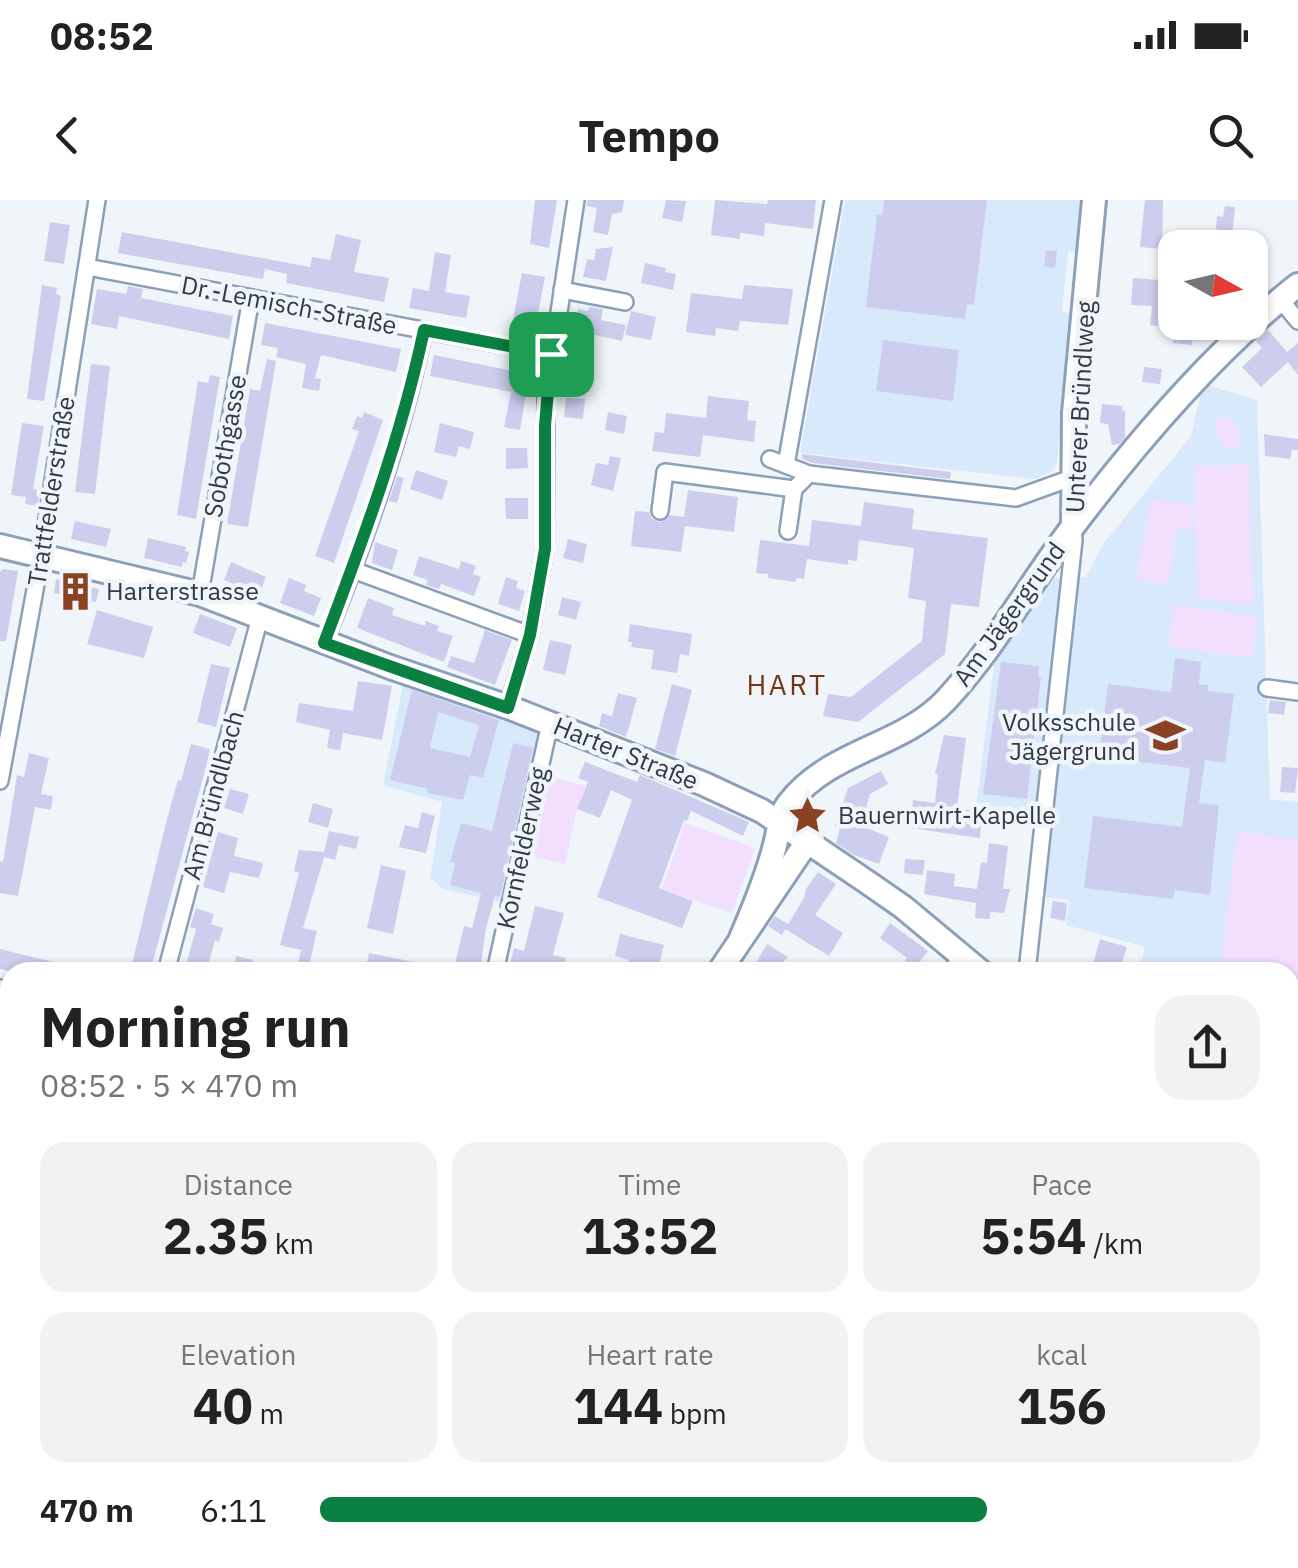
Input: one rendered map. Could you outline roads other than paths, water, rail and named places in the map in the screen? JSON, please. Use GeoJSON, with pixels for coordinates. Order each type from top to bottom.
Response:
{"type":"FeatureCollection","features":[{"type":"Feature","properties":{"kind":"main road","name":"Unterer Bründlweg"},"geometry":{"type":"LineString","coordinates":[[1073,526],[1074,413],[1094,200]]}},
{"type":"Feature","properties":{"kind":"main road","name":"Am Jägergrund"},"geometry":{"type":"LineString","coordinates":[[741,938],[788,804],[836,762],[914,727],[945,701],[1000,632],[1073,526],[1178,398],[1289,292]]}},
{"type":"Feature","properties":{"kind":"main road","name":"Harter Straße"},"geometry":{"type":"LineString","coordinates":[[0,546],[200,594],[704,784],[780,822],[903,907],[955,962]]}},
{"type":"Feature","properties":{"kind":"main road","name":"Am Jägergrund"},"geometry":{"type":"LineString","coordinates":[[725,962],[807,842]]}},
{"type":"Feature","properties":{"kind":"street","name":"Trattfelderstraße"},"geometry":{"type":"LineString","coordinates":[[0,780],[41,557],[97,200]]}},
{"type":"Feature","properties":{"kind":"street"},"geometry":{"type":"LineString","coordinates":[[508,708],[530,635],[545,549],[545,426],[551,354],[576,200]]}},
{"type":"Feature","properties":{"kind":"street"},"geometry":{"type":"LineString","coordinates":[[786,465],[833,200]]}},
{"type":"Feature","properties":{"kind":"street","name":"Dr.-Lemisch-Straße"},"geometry":{"type":"LineString","coordinates":[[87,268],[551,354]]}},
{"type":"Feature","properties":{"kind":"street"},"geometry":{"type":"LineString","coordinates":[[562,290],[625,302]]}},
{"type":"Feature","properties":{"kind":"street"},"geometry":{"type":"LineString","coordinates":[[1289,292],[1298,320]]}},
{"type":"Feature","properties":{"kind":"street","name":"Sobothgasse"},"geometry":{"type":"LineString","coordinates":[[200,594],[251,298]]}},
{"type":"Feature","properties":{"kind":"street"},"geometry":{"type":"LineString","coordinates":[[324,643],[409,403],[424,330]]}},
{"type":"Feature","properties":{"kind":"street"},"geometry":{"type":"LineString","coordinates":[[770,458],[809,474],[1016,498],[1074,477]]}},
{"type":"Feature","properties":{"kind":"street"},"geometry":{"type":"LineString","coordinates":[[660,511],[665,472],[714,484],[794,489]]}},
{"type":"Feature","properties":{"kind":"street"},"geometry":{"type":"LineString","coordinates":[[788,531],[794,489],[809,474]]}},
{"type":"Feature","properties":{"kind":"street","name":"Unterer Bründlweg"},"geometry":{"type":"LineString","coordinates":[[1028,962],[1073,526]]}},
{"type":"Feature","properties":{"kind":"street"},"geometry":{"type":"LineString","coordinates":[[353,570],[530,635]]}},
{"type":"Feature","properties":{"kind":"street","name":"Am Bründlbach"},"geometry":{"type":"LineString","coordinates":[[169,962],[260,617]]}},
{"type":"Feature","properties":{"kind":"street"},"geometry":{"type":"LineString","coordinates":[[1267,688],[1298,692]]}},
{"type":"Feature","properties":{"kind":"street","name":"Kornfelderweg"},"geometry":{"type":"LineString","coordinates":[[497,962],[550,723]]}},
{"type":"Feature","properties":{"kind":"place","name":"Harterstrasse"},"geometry":{"type":"Point","coordinates":[76,591]}},
{"type":"Feature","properties":{"kind":"place","name":"Volksschule Jägergrund"},"geometry":{"type":"Point","coordinates":[1166,736]}},
{"type":"Feature","properties":{"kind":"place","name":"Bauernwirt-Kapelle"},"geometry":{"type":"Point","coordinates":[808,815]}},
{"type":"Feature","properties":{"kind":"district","name":"HART"},"geometry":{"type":"Point","coordinates":[787,685]}}]}
